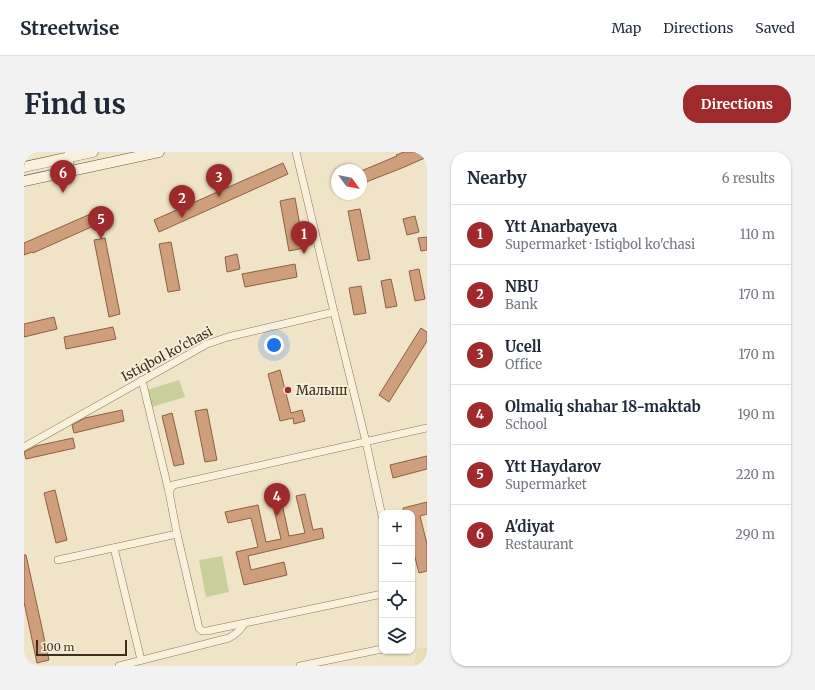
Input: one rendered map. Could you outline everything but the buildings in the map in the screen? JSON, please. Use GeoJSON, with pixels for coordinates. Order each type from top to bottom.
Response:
{"type":"FeatureCollection","features":[{"type":"Feature","properties":{"kind":"main road"},"geometry":{"type":"LineString","coordinates":[[24,167],[68,155],[93,152]]}},
{"type":"Feature","properties":{"kind":"main road"},"geometry":{"type":"LineString","coordinates":[[24,181],[159,152]]}},
{"type":"Feature","properties":{"kind":"street"},"geometry":{"type":"LineString","coordinates":[[296,152],[366,442],[381,510]]}},
{"type":"Feature","properties":{"kind":"street"},"geometry":{"type":"LineString","coordinates":[[68,155],[71,171]]}},
{"type":"Feature","properties":{"kind":"street","name":"Istiqbol ko'chasi"},"geometry":{"type":"LineString","coordinates":[[24,447],[207,344],[228,336],[334,312]]}},
{"type":"Feature","properties":{"kind":"street"},"geometry":{"type":"LineString","coordinates":[[142,380],[169,492],[177,534],[199,628],[202,631],[244,624],[379,595]]}},
{"type":"Feature","properties":{"kind":"street"},"geometry":{"type":"LineString","coordinates":[[169,492],[173,485],[427,428]]}},
{"type":"Feature","properties":{"kind":"street"},"geometry":{"type":"LineString","coordinates":[[58,560],[177,534]]}},
{"type":"Feature","properties":{"kind":"street"},"geometry":{"type":"LineString","coordinates":[[114,548],[141,660]]}},
{"type":"Feature","properties":{"kind":"street"},"geometry":{"type":"LineString","coordinates":[[119,666],[229,638],[236,635],[244,624]]}},
{"type":"Feature","properties":{"kind":"street"},"geometry":{"type":"LineString","coordinates":[[300,666],[379,650]]}},
{"type":"Feature","properties":{"kind":"shaded area"},"geometry":{"type":"Polygon","coordinates":[[[427,647],[427,666],[414,666],[417,649],[427,647]]]}},
{"type":"Feature","properties":{"kind":"green space"},"geometry":{"type":"Polygon","coordinates":[[[179,380],[185,397],[152,407],[147,390],[179,380]]]}},
{"type":"Feature","properties":{"kind":"green space"},"geometry":{"type":"Polygon","coordinates":[[[222,556],[229,592],[206,597],[199,560],[222,556]]]}},
{"type":"Feature","properties":{"kind":"place","name":"A'diyat"},"geometry":{"type":"Point","coordinates":[63,193]}},
{"type":"Feature","properties":{"kind":"place","name":"Ucell"},"geometry":{"type":"Point","coordinates":[219,197]}},
{"type":"Feature","properties":{"kind":"place","name":"NBU"},"geometry":{"type":"Point","coordinates":[182,218]}},
{"type":"Feature","properties":{"kind":"place","name":"Ytt Haydarov"},"geometry":{"type":"Point","coordinates":[101,239]}},
{"type":"Feature","properties":{"kind":"place","name":"Ytt Anarbayeva"},"geometry":{"type":"Point","coordinates":[304,254]}},
{"type":"Feature","properties":{"kind":"place","name":"Малыш"},"geometry":{"type":"Point","coordinates":[288,390]}},
{"type":"Feature","properties":{"kind":"place","name":"Olmaliq shahar 18-maktab"},"geometry":{"type":"Point","coordinates":[277,516]}}]}
